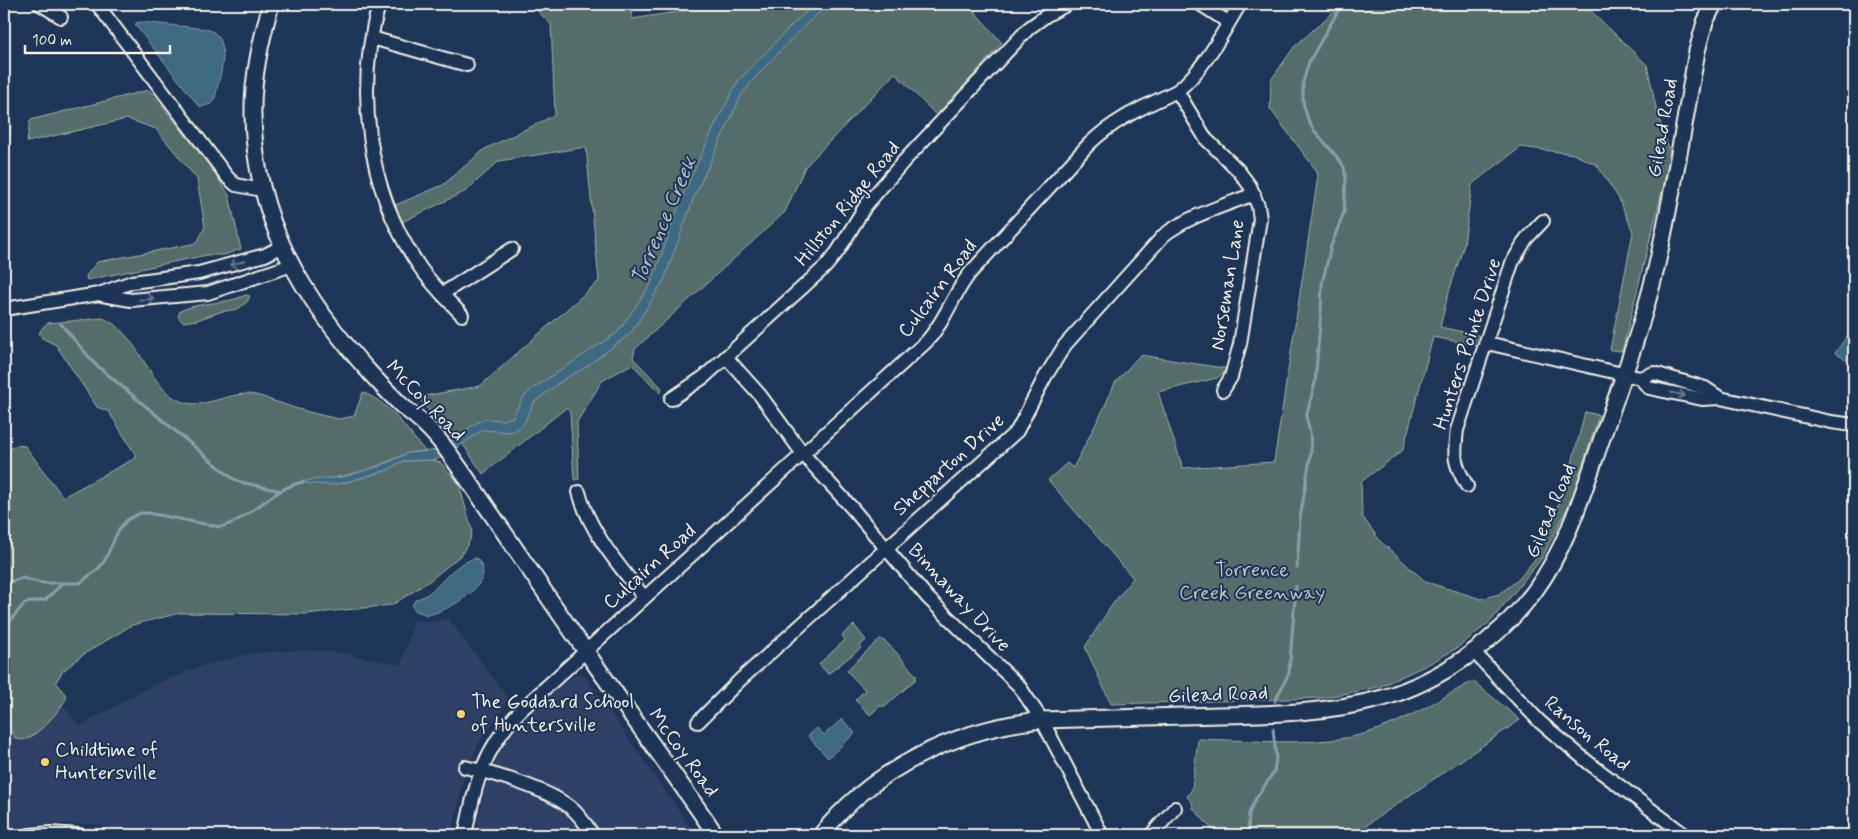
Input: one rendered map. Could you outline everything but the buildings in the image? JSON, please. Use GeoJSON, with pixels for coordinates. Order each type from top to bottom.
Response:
{"type":"FeatureCollection","features":[{"type":"Feature","properties":{"kind":"main road","name":"McCoy Road"},"geometry":{"type":"LineString","coordinates":[[271,4],[258,60],[253,115],[262,190],[282,246],[292,265],[316,307],[340,338],[385,388],[425,424],[456,462],[586,652],[716,835]]}},
{"type":"Feature","properties":{"kind":"main road","name":"Gilead Road"},"geometry":{"type":"LineString","coordinates":[[821,835],[849,804],[868,788],[914,758],[970,734],[1042,720],[1275,714],[1333,709],[1385,697],[1435,677],[1474,652],[1504,625],[1534,592],[1565,539],[1624,374],[1654,276],[1665,228],[1697,50],[1705,22],[1714,4]]}},
{"type":"Feature","properties":{"kind":"street"},"geometry":{"type":"LineString","coordinates":[[40,4],[61,17]]}},
{"type":"Feature","properties":{"kind":"street"},"geometry":{"type":"LineString","coordinates":[[97,4],[228,178],[236,185],[262,190]]}},
{"type":"Feature","properties":{"kind":"street"},"geometry":{"type":"LineString","coordinates":[[379,4],[367,76],[370,140],[381,189],[401,238],[417,264],[462,315]]}},
{"type":"Feature","properties":{"kind":"street","name":"Hillston Ridge Road"},"geometry":{"type":"LineString","coordinates":[[670,399],[697,383],[826,266],[838,251],[866,205],[904,160],[1023,33],[1047,15],[1068,4]]}},
{"type":"Feature","properties":{"kind":"street"},"geometry":{"type":"LineString","coordinates":[[1200,4],[1228,22]]}},
{"type":"Feature","properties":{"kind":"street","name":"Culcairn Road"},"geometry":{"type":"LineString","coordinates":[[465,835],[481,771],[498,735],[509,722],[926,342],[934,333],[959,287],[970,273],[1089,144],[1105,128],[1117,120],[1178,91],[1196,73],[1240,4]]}},
{"type":"Feature","properties":{"kind":"street"},"geometry":{"type":"LineString","coordinates":[[372,38],[467,65]]}},
{"type":"Feature","properties":{"kind":"street","name":"Norseman Lane"},"geometry":{"type":"LineString","coordinates":[[1178,91],[1206,139],[1246,179],[1254,194],[1260,219],[1240,344],[1231,377],[1223,390]]}},
{"type":"Feature","properties":{"kind":"street","name":"Shepparton Drive"},"geometry":{"type":"LineString","coordinates":[[698,722],[740,680],[1017,431],[1045,377],[1065,345],[1164,235],[1176,226],[1191,219],[1254,194]]}},
{"type":"Feature","properties":{"kind":"street","name":"Hunters Pointe Drive"},"geometry":{"type":"LineString","coordinates":[[1467,486],[1457,468],[1455,458],[1457,430],[1517,253],[1526,239],[1542,221]]}},
{"type":"Feature","properties":{"kind":"street"},"geometry":{"type":"LineString","coordinates":[[4,309],[99,294],[132,282],[198,272],[265,255],[282,246]]}},
{"type":"Feature","properties":{"kind":"street"},"geometry":{"type":"LineString","coordinates":[[442,294],[512,249]]}},
{"type":"Feature","properties":{"kind":"street"},"geometry":{"type":"LineString","coordinates":[[99,294],[132,300],[208,293],[292,265]]}},
{"type":"Feature","properties":{"kind":"street"},"geometry":{"type":"LineString","coordinates":[[1487,342],[1640,378],[1649,388],[1702,399],[1720,398],[1799,416],[1854,425]]}},
{"type":"Feature","properties":{"kind":"street","name":"Binnaway Drive"},"geometry":{"type":"LineString","coordinates":[[726,357],[760,395],[803,454],[886,547],[928,598],[1019,686],[1042,720],[1102,835]]}},
{"type":"Feature","properties":{"kind":"street"},"geometry":{"type":"LineString","coordinates":[[579,492],[587,515],[625,573],[644,597]]}},
{"type":"Feature","properties":{"kind":"street","name":"Ranson Road"},"geometry":{"type":"LineString","coordinates":[[1474,652],[1540,722],[1589,763],[1685,835]]}},
{"type":"Feature","properties":{"kind":"street"},"geometry":{"type":"LineString","coordinates":[[466,767],[544,792],[560,800],[573,810],[593,835]]}},
{"type":"Feature","properties":{"kind":"street"},"geometry":{"type":"LineString","coordinates":[[1151,835],[1176,808]]}},
{"type":"Feature","properties":{"kind":"street"},"geometry":{"type":"LineString","coordinates":[[30,835],[79,835]]}},
{"type":"Feature","properties":{"kind":"shaded area"},"geometry":{"type":"Polygon","coordinates":[[[815,4],[831,4],[800,30],[742,94],[694,197],[664,280],[631,333],[586,367],[564,379],[534,402],[523,425],[512,432],[482,430],[444,457],[434,460],[402,461],[388,470],[346,482],[331,485],[301,483],[310,480],[344,477],[380,466],[408,453],[438,450],[476,423],[485,419],[504,420],[513,417],[523,398],[532,389],[618,332],[651,284],[683,195],[717,121],[738,81],[815,4]]]}},
{"type":"Feature","properties":{"kind":"shaded area"},"geometry":{"type":"Polygon","coordinates":[[[136,23],[206,29],[215,33],[223,49],[223,59],[215,98],[211,104],[201,107],[198,105],[136,26],[136,23]]]}},
{"type":"Feature","properties":{"kind":"shaded area"},"geometry":{"type":"Polygon","coordinates":[[[1853,328],[1854,353],[1852,352],[1846,360],[1835,353],[1853,328]]]}},
{"type":"Feature","properties":{"kind":"shaded area"},"geometry":{"type":"Polygon","coordinates":[[[476,558],[482,567],[482,576],[478,586],[469,594],[448,608],[428,615],[416,611],[412,606],[415,600],[429,593],[461,564],[476,558]]]}},
{"type":"Feature","properties":{"kind":"shaded area"},"geometry":{"type":"Polygon","coordinates":[[[448,618],[510,700],[480,741],[464,777],[452,835],[147,835],[95,824],[36,824],[4,830],[4,705],[39,677],[80,726],[150,686],[202,666],[252,653],[306,650],[335,652],[401,665],[414,621],[430,622],[448,618]]]}},
{"type":"Feature","properties":{"kind":"shaded area"},"geometry":{"type":"Polygon","coordinates":[[[579,673],[585,676],[696,835],[475,835],[484,790],[497,755],[519,725],[560,685],[579,673]]]}},
{"type":"Feature","properties":{"kind":"shaded area"},"geometry":{"type":"Polygon","coordinates":[[[842,719],[855,733],[828,758],[808,736],[817,728],[824,735],[842,719]]]}},
{"type":"Feature","properties":{"kind":"green space"},"geometry":{"type":"Polygon","coordinates":[[[530,4],[593,4],[596,6],[598,4],[633,4],[632,19],[688,10],[694,4],[968,4],[1002,43],[937,116],[895,73],[805,167],[785,212],[635,349],[633,358],[662,388],[660,393],[632,364],[602,381],[577,422],[579,479],[574,480],[570,412],[566,408],[483,474],[458,437],[453,440],[418,397],[480,386],[599,281],[586,147],[499,161],[466,191],[400,223],[393,206],[443,185],[485,149],[555,115],[551,24],[530,4]]]}},
{"type":"Feature","properties":{"kind":"green space","name":"Torrence Creek Greenway"},"geometry":{"type":"Polygon","coordinates":[[[1338,4],[1584,4],[1647,65],[1657,112],[1671,156],[1622,351],[1610,350],[1633,232],[1619,199],[1597,165],[1573,154],[1521,147],[1472,184],[1464,245],[1440,327],[1482,336],[1479,346],[1433,337],[1403,450],[1361,482],[1362,516],[1380,541],[1426,582],[1481,599],[1499,594],[1518,580],[1535,559],[1557,508],[1570,471],[1585,412],[1599,415],[1571,501],[1542,558],[1491,621],[1457,648],[1429,664],[1379,687],[1322,698],[1111,704],[1085,647],[1112,605],[1133,578],[1048,480],[1067,463],[1073,468],[1115,383],[1140,355],[1229,369],[1217,378],[1158,392],[1183,468],[1274,462],[1318,176],[1316,170],[1270,109],[1271,80],[1294,47],[1331,14],[1338,4]]]}},
{"type":"Feature","properties":{"kind":"green space"},"geometry":{"type":"Polygon","coordinates":[[[149,90],[206,160],[229,195],[241,249],[224,255],[207,255],[87,280],[86,276],[97,262],[192,244],[198,241],[205,227],[197,179],[156,129],[127,119],[27,142],[30,120],[149,90]]]}},
{"type":"Feature","properties":{"kind":"green space"},"geometry":{"type":"Polygon","coordinates":[[[11,122],[9,150],[4,153],[4,124],[11,122]]]}},
{"type":"Feature","properties":{"kind":"green space"},"geometry":{"type":"Polygon","coordinates":[[[246,295],[250,296],[247,302],[238,309],[183,322],[178,317],[180,311],[188,308],[246,295]]]}},
{"type":"Feature","properties":{"kind":"green space"},"geometry":{"type":"Polygon","coordinates":[[[103,318],[115,325],[125,335],[166,391],[184,403],[202,403],[251,394],[339,419],[354,416],[363,392],[390,410],[425,451],[408,453],[368,470],[334,478],[346,482],[388,470],[402,461],[434,460],[441,463],[459,484],[472,530],[470,540],[461,555],[428,582],[392,605],[306,614],[180,613],[132,625],[81,656],[62,672],[56,682],[67,697],[64,702],[41,729],[34,735],[21,740],[15,738],[4,715],[4,567],[10,448],[17,445],[25,446],[63,497],[137,457],[109,412],[97,407],[56,345],[42,338],[39,333],[48,323],[103,318]]]}},
{"type":"Feature","properties":{"kind":"green space"},"geometry":{"type":"Polygon","coordinates":[[[854,625],[866,640],[860,646],[861,648],[828,674],[819,664],[845,640],[842,635],[854,625]]]}},
{"type":"Feature","properties":{"kind":"green space"},"geometry":{"type":"Polygon","coordinates":[[[880,639],[888,644],[916,675],[916,679],[886,706],[880,706],[870,715],[855,700],[865,690],[847,671],[880,639]]]}},
{"type":"Feature","properties":{"kind":"green space"},"geometry":{"type":"Polygon","coordinates":[[[1473,681],[1520,720],[1368,824],[1363,835],[1217,835],[1193,808],[1192,802],[1187,797],[1192,789],[1198,739],[1308,742],[1351,737],[1397,722],[1473,681]]]}},
{"type":"Feature","properties":{"kind":"waterway"},"geometry":{"type":"LineString","coordinates":[[1297,568],[1300,519],[1311,452],[1310,432],[1306,417],[1315,383],[1322,284],[1331,246],[1344,212],[1346,179],[1344,167],[1313,129],[1308,120],[1303,102],[1303,82],[1309,62],[1342,4]]}},
{"type":"Feature","properties":{"kind":"waterway"},"geometry":{"type":"LineString","coordinates":[[61,324],[95,364],[232,478],[240,482],[281,491]]}},
{"type":"Feature","properties":{"kind":"waterway","name":"Torrence Creek"},"geometry":{"type":"LineString","coordinates":[[4,584],[22,578],[42,583],[80,583],[98,569],[105,560],[119,529],[127,520],[140,513],[220,527],[241,518],[292,485],[303,482]]}},
{"type":"Feature","properties":{"kind":"waterway"},"geometry":{"type":"LineString","coordinates":[[4,628],[25,603],[45,600],[62,584]]}},
{"type":"Feature","properties":{"kind":"waterway"},"geometry":{"type":"LineString","coordinates":[[1275,701],[1289,673],[1296,586]]}},
{"type":"Feature","properties":{"kind":"waterway"},"geometry":{"type":"LineString","coordinates":[[1248,835],[1249,813],[1255,800],[1274,772],[1276,757],[1273,729]]}},
{"type":"Feature","properties":{"kind":"place","name":"The Goddard School of Huntersville"},"geometry":{"type":"Point","coordinates":[461,714]}},
{"type":"Feature","properties":{"kind":"place","name":"Childtime of Huntersville"},"geometry":{"type":"Point","coordinates":[45,762]}}]}
